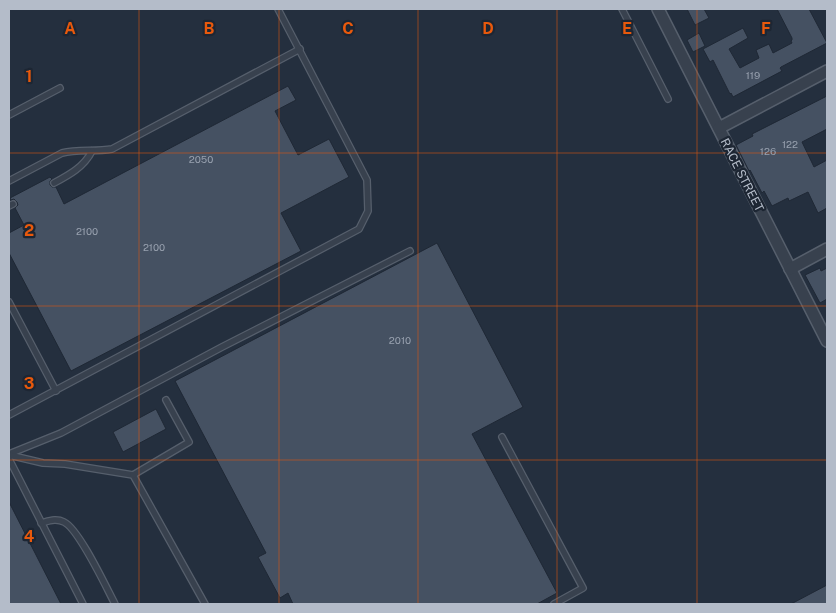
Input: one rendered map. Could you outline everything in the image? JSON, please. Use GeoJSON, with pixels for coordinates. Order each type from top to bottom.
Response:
{"type":"FeatureCollection","features":[{"type":"Feature","properties":{"kind":"street","name":"RACE STREET"},"geometry":{"type":"LineString","coordinates":[[658,9],[827,340]]}},
{"type":"Feature","properties":{"kind":"street"},"geometry":{"type":"LineString","coordinates":[[718,128],[827,71]]}},
{"type":"Feature","properties":{"kind":"street"},"geometry":{"type":"LineString","coordinates":[[790,269],[827,249]]}},
{"type":"Feature","properties":{"kind":"lane"},"geometry":{"type":"LineString","coordinates":[[9,415],[359,229],[368,211],[367,180],[278,9]]}},
{"type":"Feature","properties":{"kind":"lane"},"geometry":{"type":"LineString","coordinates":[[622,9],[668,99]]}},
{"type":"Feature","properties":{"kind":"lane"},"geometry":{"type":"LineString","coordinates":[[9,181],[70,150],[101,151],[112,149],[300,49]]}},
{"type":"Feature","properties":{"kind":"lane"},"geometry":{"type":"LineString","coordinates":[[9,115],[60,88]]}},
{"type":"Feature","properties":{"kind":"lane"},"geometry":{"type":"LineString","coordinates":[[54,183],[76,170],[88,159],[92,151]]}},
{"type":"Feature","properties":{"kind":"lane"},"geometry":{"type":"LineString","coordinates":[[9,454],[61,433],[222,347],[410,251]]}},
{"type":"Feature","properties":{"kind":"lane"},"geometry":{"type":"LineString","coordinates":[[9,302],[56,391]]}},
{"type":"Feature","properties":{"kind":"lane"},"geometry":{"type":"LineString","coordinates":[[9,454],[43,463],[65,464],[133,474],[189,442],[166,400]]}},
{"type":"Feature","properties":{"kind":"lane"},"geometry":{"type":"LineString","coordinates":[[502,436],[583,588],[554,604]]}},
{"type":"Feature","properties":{"kind":"lane"},"geometry":{"type":"LineString","coordinates":[[9,459],[83,604]]}},
{"type":"Feature","properties":{"kind":"lane"},"geometry":{"type":"LineString","coordinates":[[133,474],[205,604]]}},
{"type":"Feature","properties":{"kind":"lane"},"geometry":{"type":"LineString","coordinates":[[41,523],[54,519],[65,522],[75,531],[115,604]]}},
{"type":"Feature","properties":{"kind":"building"},"geometry":{"type":"Polygon","coordinates":[[[687,9],[704,9],[709,18],[695,25],[687,9]]]}},
{"type":"Feature","properties":{"kind":"building"},"geometry":{"type":"Polygon","coordinates":[[[777,9],[809,9],[827,43],[781,67],[782,71],[733,97],[713,60],[710,62],[703,49],[743,28],[748,38],[729,49],[740,68],[759,58],[756,50],[769,44],[773,53],[792,43],[792,38],[777,9]]]}},
{"type":"Feature","properties":{"kind":"building"},"geometry":{"type":"Polygon","coordinates":[[[699,33],[705,46],[693,52],[687,40],[699,33]]]}},
{"type":"Feature","properties":{"kind":"building"},"geometry":{"type":"Polygon","coordinates":[[[288,86],[296,100],[275,111],[298,155],[329,139],[349,177],[281,213],[301,251],[71,371],[9,253],[9,233],[24,225],[15,208],[18,205],[17,202],[10,198],[50,177],[52,179],[50,185],[56,187],[64,204],[288,86]]]}},
{"type":"Feature","properties":{"kind":"building"},"geometry":{"type":"Polygon","coordinates":[[[827,96],[827,129],[802,142],[814,167],[827,160],[827,208],[818,213],[808,192],[789,201],[788,198],[772,206],[764,191],[762,193],[749,171],[736,145],[753,136],[752,134],[827,96]]]}},
{"type":"Feature","properties":{"kind":"building"},"geometry":{"type":"Polygon","coordinates":[[[437,243],[523,407],[472,434],[557,593],[537,604],[293,604],[288,593],[280,598],[258,557],[266,553],[175,381],[437,243]]]}},
{"type":"Feature","properties":{"kind":"building"},"geometry":{"type":"Polygon","coordinates":[[[820,268],[821,271],[827,268],[827,299],[820,303],[805,275],[820,268]]]}},
{"type":"Feature","properties":{"kind":"building"},"geometry":{"type":"Polygon","coordinates":[[[156,409],[166,429],[123,452],[113,432],[156,409]]]}},
{"type":"Feature","properties":{"kind":"building"},"geometry":{"type":"Polygon","coordinates":[[[9,502],[61,604],[9,604],[9,502]]]}},
{"type":"Feature","properties":{"kind":"building"},"geometry":{"type":"Polygon","coordinates":[[[827,585],[827,604],[791,604],[827,585]]]}}]}
